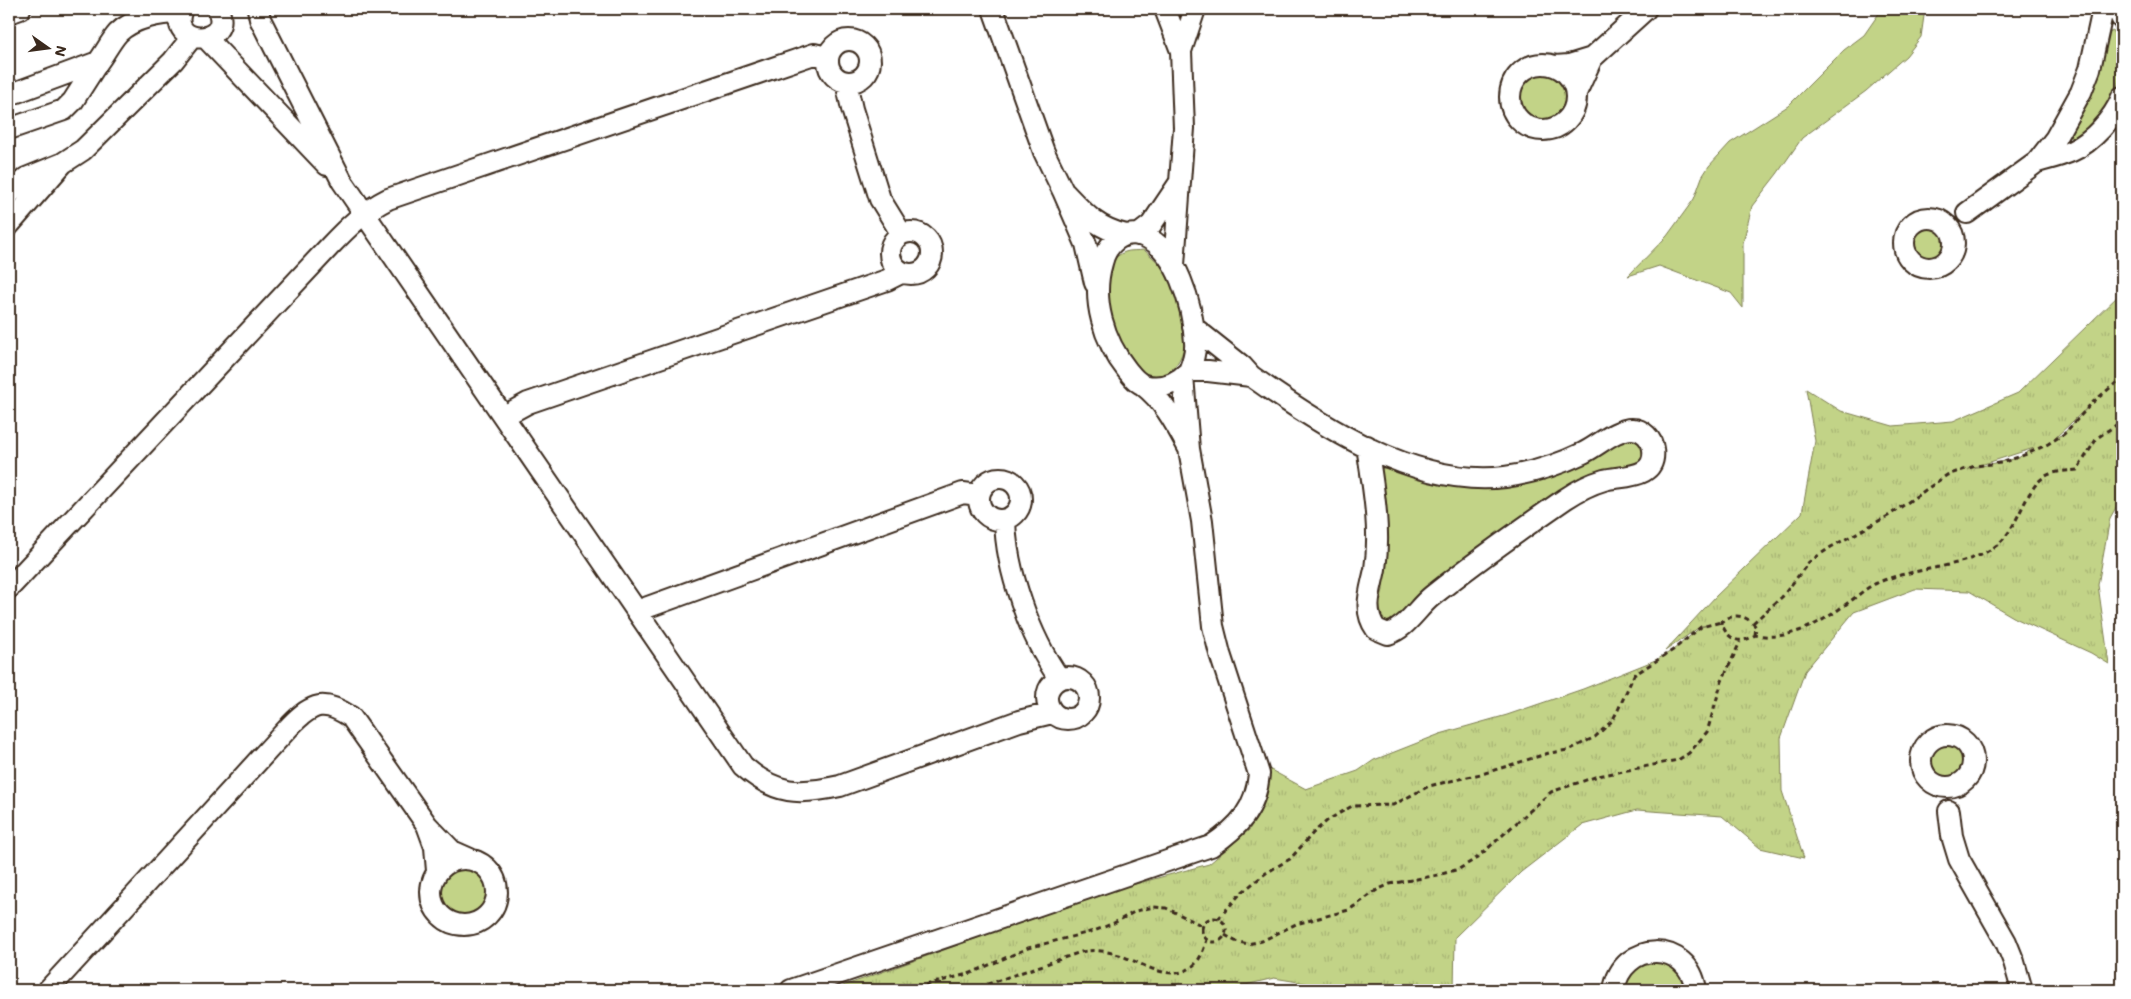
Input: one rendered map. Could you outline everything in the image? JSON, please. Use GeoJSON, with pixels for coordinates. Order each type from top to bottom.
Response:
{"type":"FeatureCollection","features":[{"type":"Feature","properties":{"kind":"street"},"geometry":{"type":"LineString","coordinates":[[9,12],[20,9]]}},
{"type":"Feature","properties":{"kind":"street"},"geometry":{"type":"LineString","coordinates":[[9,194],[26,178],[63,163],[83,150],[198,37],[212,35],[220,24],[221,17],[218,9]]}},
{"type":"Feature","properties":{"kind":"street"},"geometry":{"type":"LineString","coordinates":[[258,9],[260,19],[342,181],[743,766],[758,779],[777,788],[800,792],[817,791],[840,786],[1019,721],[1052,713]]}},
{"type":"Feature","properties":{"kind":"street"},"geometry":{"type":"LineString","coordinates":[[993,9],[1044,152],[1086,244],[1103,325],[1112,347],[1134,378],[1156,395],[1170,412],[1190,449]]}},
{"type":"Feature","properties":{"kind":"street"},"geometry":{"type":"LineString","coordinates":[[1165,9],[1181,51],[1184,128],[1174,265]]}},
{"type":"Feature","properties":{"kind":"street"},"geometry":{"type":"LineString","coordinates":[[1181,51],[1195,9]]}},
{"type":"Feature","properties":{"kind":"street"},"geometry":{"type":"LineString","coordinates":[[1592,58],[1568,66],[1543,64],[1532,66],[1522,72],[1515,80],[1510,102],[1518,118],[1531,128],[1542,131],[1553,129],[1563,124],[1571,115],[1575,105],[1576,93],[1592,58],[1646,9]]}},
{"type":"Feature","properties":{"kind":"street"},"geometry":{"type":"LineString","coordinates":[[1967,213],[1955,240],[1951,257],[1937,267],[1920,266],[1907,255],[1904,246],[1908,230],[1921,218],[1949,218],[1967,213],[2037,162],[2055,139],[2081,92],[2090,69],[2102,9]]}},
{"type":"Feature","properties":{"kind":"street"},"geometry":{"type":"LineString","coordinates":[[2116,9],[2122,19]]}},
{"type":"Feature","properties":{"kind":"street"},"geometry":{"type":"LineString","coordinates":[[9,129],[64,110],[73,101],[119,33],[138,21],[164,13],[181,11],[181,27],[198,37],[342,181]]}},
{"type":"Feature","properties":{"kind":"street"},"geometry":{"type":"LineString","coordinates":[[846,39],[860,43],[866,48],[870,61],[865,75],[860,80],[846,82],[833,76],[827,64],[827,57],[834,45],[846,39]]}},
{"type":"Feature","properties":{"kind":"street"},"geometry":{"type":"LineString","coordinates":[[9,588],[329,247],[364,213],[388,199],[814,54],[827,57]]}},
{"type":"Feature","properties":{"kind":"street"},"geometry":{"type":"LineString","coordinates":[[9,95],[98,62]]}},
{"type":"Feature","properties":{"kind":"street"},"geometry":{"type":"LineString","coordinates":[[1554,66],[1569,77],[1576,93]]}},
{"type":"Feature","properties":{"kind":"street"},"geometry":{"type":"LineString","coordinates":[[846,82],[852,109],[880,199],[901,233]]}},
{"type":"Feature","properties":{"kind":"street"},"geometry":{"type":"LineString","coordinates":[[2037,162],[2072,151],[2089,140],[2106,123],[2122,97]]}},
{"type":"Feature","properties":{"kind":"street"},"geometry":{"type":"LineString","coordinates":[[9,225],[63,163]]}},
{"type":"Feature","properties":{"kind":"street"},"geometry":{"type":"LineString","coordinates":[[1097,292],[1098,274],[1108,248],[1116,240],[1132,235],[1151,225],[1180,182]]}},
{"type":"Feature","properties":{"kind":"street"},"geometry":{"type":"LineString","coordinates":[[791,990],[1211,846],[1241,822],[1251,806],[1258,788],[1259,774],[1220,654],[1213,626],[1202,521],[1190,449],[1186,374],[1194,360],[1196,343],[1185,292],[1174,265],[1162,249],[1148,238],[1110,231],[1095,222],[1063,191]]}},
{"type":"Feature","properties":{"kind":"street"},"geometry":{"type":"LineString","coordinates":[[1938,219],[1950,227],[1955,240]]}},
{"type":"Feature","properties":{"kind":"street"},"geometry":{"type":"LineString","coordinates":[[504,416],[528,403],[887,280],[901,273],[915,275],[922,272],[931,261],[932,254],[931,246],[922,235],[915,232],[901,233],[892,243],[889,256],[891,263],[901,273]]}},
{"type":"Feature","properties":{"kind":"street"},"geometry":{"type":"LineString","coordinates":[[1193,327],[1242,366],[1251,376],[1316,421],[1403,463],[1428,471],[1475,479],[1519,475],[1554,465],[1586,451],[1624,430],[1634,429],[1643,432],[1650,439],[1653,457],[1649,466],[1634,476],[1605,480],[1576,492],[1430,597],[1398,631],[1388,634],[1376,629],[1368,613],[1377,549],[1372,476],[1367,446]]}},
{"type":"Feature","properties":{"kind":"street"},"geometry":{"type":"LineString","coordinates":[[1143,385],[1167,386],[1186,374],[1208,371],[1251,376]]}},
{"type":"Feature","properties":{"kind":"street"},"geometry":{"type":"LineString","coordinates":[[998,477],[1012,480],[1017,485],[1022,499],[1017,512],[1004,520],[997,520],[985,514],[981,508],[979,495],[986,483],[998,477]]}},
{"type":"Feature","properties":{"kind":"street"},"geometry":{"type":"LineString","coordinates":[[637,611],[963,493],[979,495]]}},
{"type":"Feature","properties":{"kind":"street"},"geometry":{"type":"LineString","coordinates":[[1004,520],[1005,541],[1010,566],[1044,657],[1059,678]]}},
{"type":"Feature","properties":{"kind":"street"},"geometry":{"type":"LineString","coordinates":[[1073,677],[1079,680],[1085,685],[1090,698],[1084,712],[1072,719],[1065,720],[1052,713],[1046,701],[1046,694],[1053,682],[1059,678],[1073,677]]}},
{"type":"Feature","properties":{"kind":"street"},"geometry":{"type":"LineString","coordinates":[[48,990],[291,725],[305,711],[315,706],[326,705],[338,708],[351,717],[427,825],[452,850],[470,859],[485,867],[495,881],[497,892],[495,903],[489,913],[481,920],[470,924],[458,925],[448,921],[439,914],[433,904],[432,882],[437,872],[452,861],[470,859]]}},
{"type":"Feature","properties":{"kind":"street"},"geometry":{"type":"LineString","coordinates":[[1949,811],[1955,792],[1968,777],[1974,760],[1967,744],[1960,738],[1951,735],[1933,738],[1926,744],[1922,752],[1922,770],[1934,784],[1949,811],[1952,836],[1959,859],[2006,942],[2022,990]]}},
{"type":"Feature","properties":{"kind":"street"},"geometry":{"type":"LineString","coordinates":[[1934,784],[1948,788],[1962,784]]}},
{"type":"Feature","properties":{"kind":"street"},"geometry":{"type":"LineString","coordinates":[[427,825],[435,847],[437,872]]}},
{"type":"Feature","properties":{"kind":"street"},"geometry":{"type":"LineString","coordinates":[[1614,990],[1618,975],[1626,964],[1637,956],[1651,952],[1665,953],[1678,959],[1688,969],[1696,990]]}},
{"type":"Feature","properties":{"kind":"path"},"geometry":{"type":"LineString","coordinates":[[1753,623],[1782,597],[1809,562],[1831,547],[1888,516],[1947,475],[1976,466],[2001,463],[2048,444],[2064,434],[2092,403],[2122,378]]}},
{"type":"Feature","properties":{"kind":"path"},"geometry":{"type":"LineString","coordinates":[[1721,622],[1728,636],[1740,642],[1748,640],[1755,635],[1768,637],[1784,636],[1828,617],[1877,583],[1950,564],[1988,551],[2010,532],[2033,486],[2043,477],[2057,472],[2077,470],[2097,438],[2122,421]]}},
{"type":"Feature","properties":{"kind":"path"},"geometry":{"type":"LineString","coordinates":[[1218,919],[1241,893],[1266,873],[1290,859],[1313,833],[1328,820],[1352,806],[1393,805],[1429,786],[1486,773],[1549,753],[1569,750],[1595,737],[1612,721],[1634,675],[1673,650],[1701,627],[1721,622],[1728,617],[1737,616],[1746,618],[1753,623],[1756,627],[1755,635]]}},
{"type":"Feature","properties":{"kind":"path"},"geometry":{"type":"LineString","coordinates":[[1225,935],[1235,941],[1248,944],[1262,941],[1296,924],[1348,910],[1376,890],[1390,884],[1459,869],[1477,858],[1551,792],[1598,776],[1678,760],[1689,753],[1706,732],[1722,681],[1740,642]]}},
{"type":"Feature","properties":{"kind":"path"},"geometry":{"type":"LineString","coordinates":[[908,990],[971,973],[1028,948],[1094,931],[1136,912],[1154,907],[1166,908],[1203,926]]}},
{"type":"Feature","properties":{"kind":"path"},"geometry":{"type":"LineString","coordinates":[[1211,919],[1218,919],[1224,923],[1225,935],[1216,942],[1207,940],[1204,936],[1203,926],[1211,919]]}},
{"type":"Feature","properties":{"kind":"path"},"geometry":{"type":"LineString","coordinates":[[970,990],[1081,952],[1093,950],[1121,955],[1151,969],[1174,973],[1186,970],[1195,964],[1207,940]]}},
{"type":"Feature","properties":{"kind":"green space"},"geometry":{"type":"Polygon","coordinates":[[[1882,9],[1925,9],[1921,37],[1906,56],[1866,91],[1802,138],[1752,206],[1743,243],[1743,308],[1731,293],[1659,266],[1628,276],[1667,236],[1694,199],[1702,177],[1709,166],[1730,143],[1788,106],[1844,50],[1864,35],[1882,9]]]}},
{"type":"Feature","properties":{"kind":"green space"},"geometry":{"type":"Polygon","coordinates":[[[2113,30],[2118,43],[2121,68],[2115,92],[2109,103],[2084,131],[2070,138],[2070,130],[2084,108],[2100,72],[2107,33],[2113,30]]]}},
{"type":"Feature","properties":{"kind":"green space"},"geometry":{"type":"Polygon","coordinates":[[[1544,70],[1554,72],[1563,78],[1569,87],[1571,97],[1569,107],[1563,116],[1554,122],[1544,124],[1534,122],[1525,116],[1519,107],[1517,97],[1519,87],[1525,78],[1534,72],[1544,70]]]}},
{"type":"Feature","properties":{"kind":"green space"},"geometry":{"type":"Polygon","coordinates":[[[1926,223],[1934,223],[1941,226],[1947,232],[1950,243],[1947,254],[1941,260],[1934,263],[1926,263],[1919,260],[1913,254],[1910,247],[1910,239],[1913,232],[1919,226],[1926,223]]]}},
{"type":"Feature","properties":{"kind":"green space"},"geometry":{"type":"Polygon","coordinates":[[[1144,250],[1164,271],[1180,306],[1186,329],[1180,359],[1169,371],[1158,376],[1145,373],[1123,353],[1114,334],[1107,301],[1107,277],[1110,266],[1116,257],[1127,251],[1144,250]]]}},
{"type":"Feature","properties":{"kind":"green space"},"geometry":{"type":"Polygon","coordinates":[[[2122,292],[2122,497],[2110,518],[2098,585],[2109,664],[2091,653],[2015,618],[1969,591],[1915,589],[1854,612],[1805,671],[1781,738],[1782,791],[1804,858],[1760,848],[1722,816],[1637,810],[1582,825],[1521,872],[1455,937],[1454,990],[1347,990],[1274,978],[1225,990],[832,990],[1106,892],[1209,864],[1249,830],[1266,797],[1269,769],[1306,789],[1358,771],[1374,760],[1440,734],[1507,715],[1583,689],[1658,659],[1673,650],[1701,627],[1709,625],[1701,626],[1665,651],[1716,596],[1802,513],[1815,441],[1806,389],[1841,411],[1893,426],[1953,421],[2018,393],[2122,292]],[[2090,405],[2055,438],[2063,434],[2090,405]],[[2034,448],[1968,469],[2018,458],[2034,448]]]}},
{"type":"Feature","properties":{"kind":"green space"},"geometry":{"type":"Polygon","coordinates":[[[1625,438],[1637,440],[1644,447],[1644,463],[1614,472],[1394,628],[1381,621],[1379,605],[1383,590],[1385,527],[1377,479],[1382,468],[1397,470],[1453,486],[1477,489],[1502,488],[1559,474],[1625,438]]]}},
{"type":"Feature","properties":{"kind":"green space"},"geometry":{"type":"Polygon","coordinates":[[[1944,741],[1952,741],[1959,744],[1965,750],[1968,761],[1965,772],[1959,778],[1952,781],[1944,781],[1937,778],[1931,772],[1928,765],[1928,757],[1931,750],[1937,744],[1944,741]]]}},
{"type":"Feature","properties":{"kind":"green space"},"geometry":{"type":"Polygon","coordinates":[[[465,865],[475,867],[484,873],[490,882],[492,892],[490,902],[484,911],[475,917],[465,919],[455,917],[446,911],[440,902],[438,892],[440,882],[446,873],[455,867],[465,865]]]}},
{"type":"Feature","properties":{"kind":"green space"},"geometry":{"type":"Polygon","coordinates":[[[1657,960],[1678,969],[1688,990],[1622,990],[1635,966],[1657,960]]]}}]}
